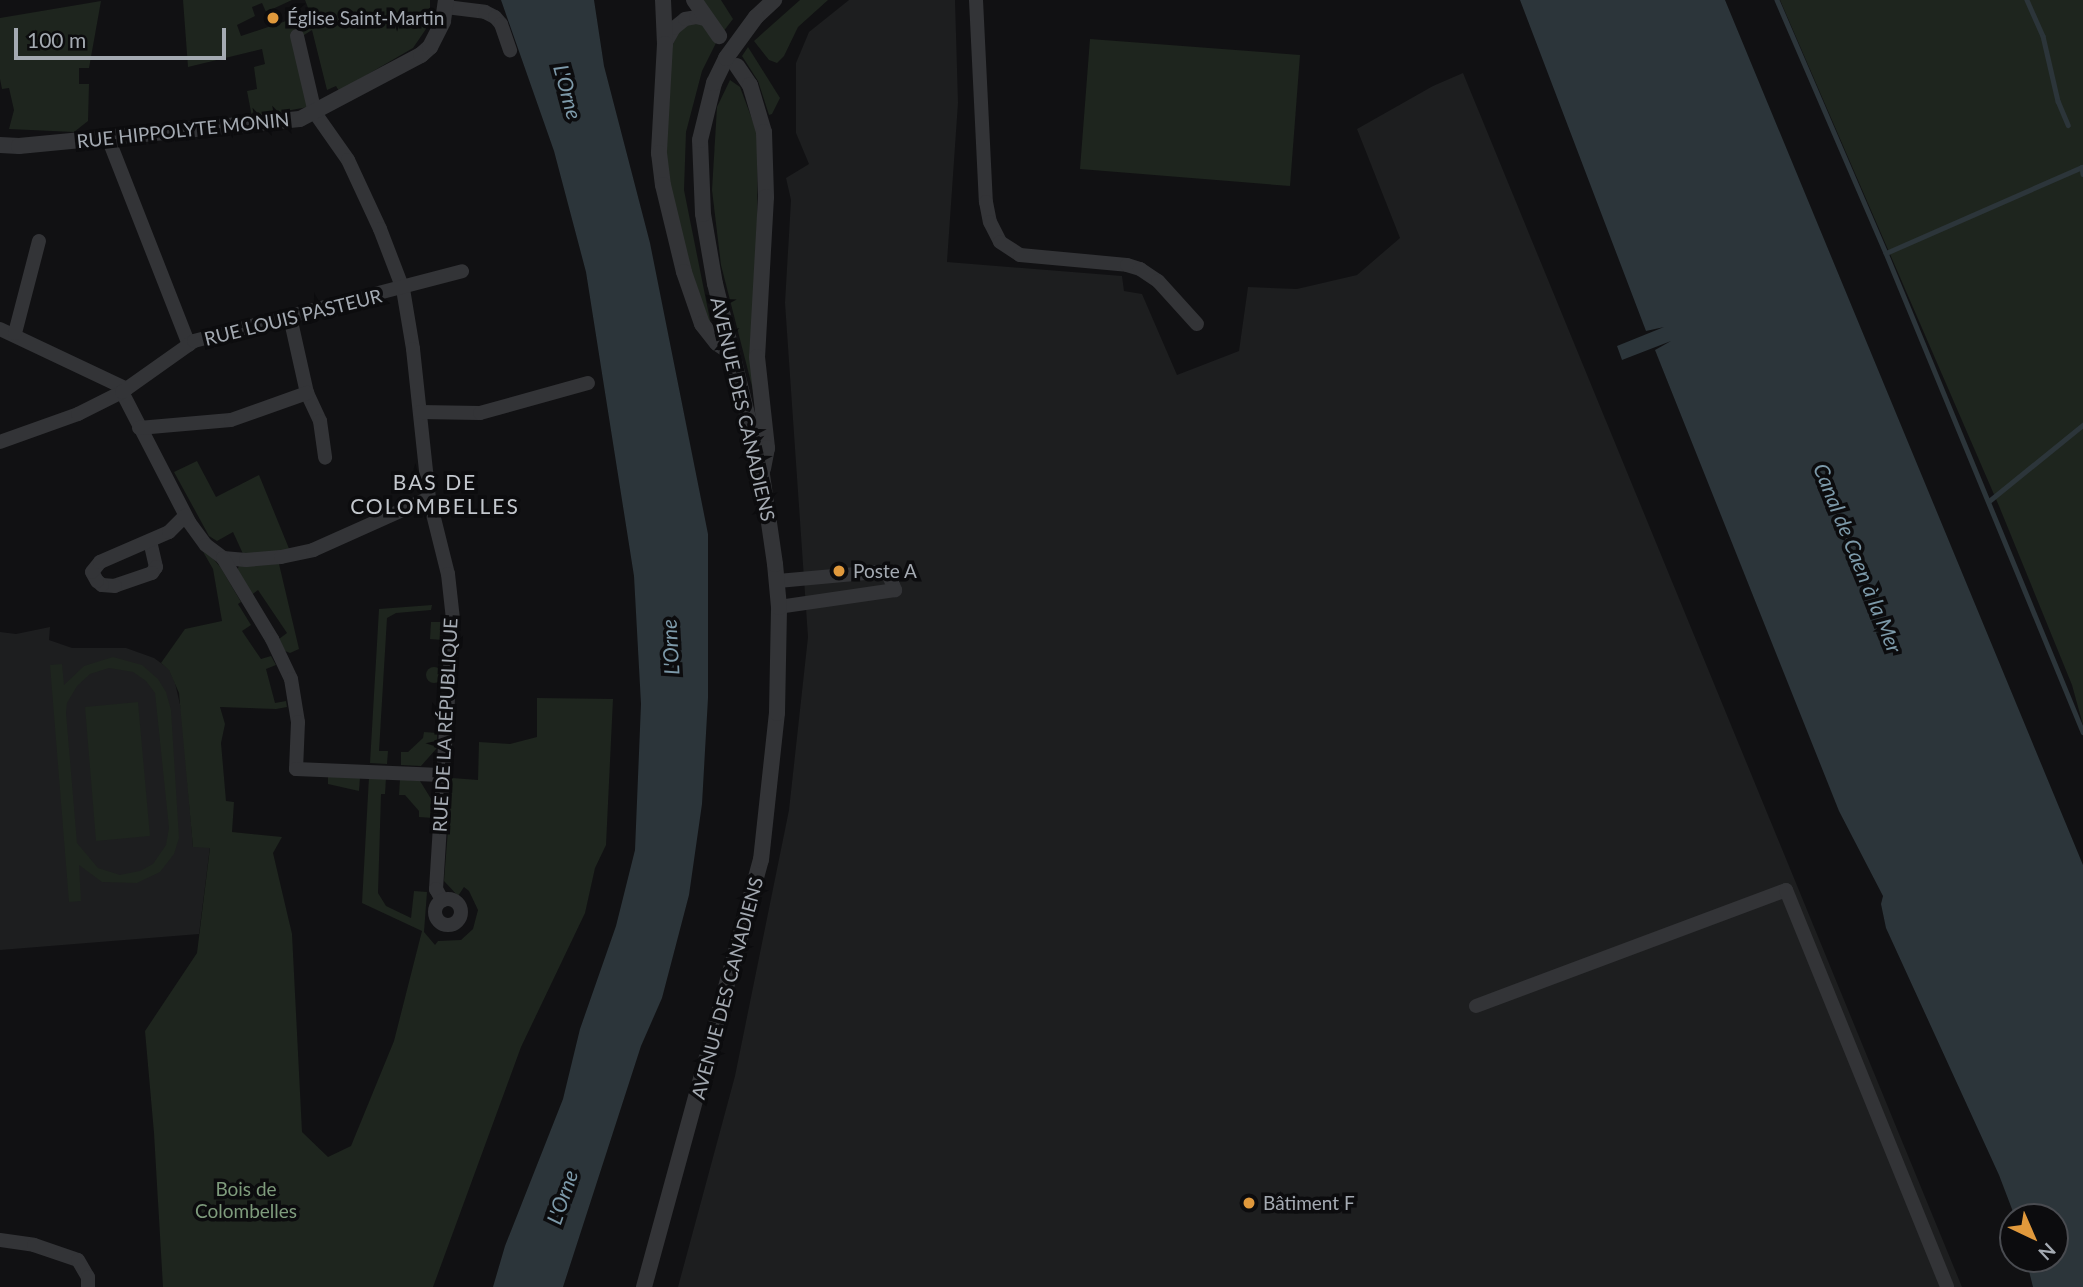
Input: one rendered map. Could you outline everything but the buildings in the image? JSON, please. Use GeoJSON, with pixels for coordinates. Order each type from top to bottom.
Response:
{"type":"FeatureCollection","features":[{"type":"Feature","properties":{"kind":"street"},"geometry":{"type":"LineString","coordinates":[[663,0],[665,44],[659,153],[663,186],[684,272],[702,324],[717,343],[732,353]]}},
{"type":"Feature","properties":{"kind":"street"},"geometry":{"type":"LineString","coordinates":[[694,0],[719,36]]}},
{"type":"Feature","properties":{"kind":"street","name":"AVENUE DES CANADIENS"},"geometry":{"type":"LineString","coordinates":[[644,1287],[761,860],[777,713],[778,581],[762,475],[715,284],[699,176],[702,130],[714,83],[726,58],[756,17],[774,0]]}},
{"type":"Feature","properties":{"kind":"street"},"geometry":{"type":"LineString","coordinates":[[976,0],[986,202],[990,222],[1000,242],[1020,255],[1128,265],[1140,269],[1158,281],[1197,324]]}},
{"type":"Feature","properties":{"kind":"street"},"geometry":{"type":"LineString","coordinates":[[446,3],[495,17],[501,24],[510,50]]}},
{"type":"Feature","properties":{"kind":"street","name":"RUE HIPPOLYTE MONIN"},"geometry":{"type":"LineString","coordinates":[[0,145],[19,146],[280,123],[315,113],[421,55],[435,39],[446,3]]}},
{"type":"Feature","properties":{"kind":"street"},"geometry":{"type":"LineString","coordinates":[[665,44],[674,27],[685,19],[696,17],[709,20]]}},
{"type":"Feature","properties":{"kind":"street"},"geometry":{"type":"LineString","coordinates":[[297,36],[315,113]]}},
{"type":"Feature","properties":{"kind":"street"},"geometry":{"type":"LineString","coordinates":[[737,66],[750,85],[764,132],[766,198],[757,357],[767,448],[762,475]]}},
{"type":"Feature","properties":{"kind":"street","name":"RUE DE LA RÉPUBLIQUE"},"geometry":{"type":"LineString","coordinates":[[315,113],[348,160],[380,229],[402,289],[429,498],[448,574],[452,610],[436,889],[442,900]]}},
{"type":"Feature","properties":{"kind":"street"},"geometry":{"type":"LineString","coordinates":[[108,138],[188,345]]}},
{"type":"Feature","properties":{"kind":"street"},"geometry":{"type":"LineString","coordinates":[[15,333],[39,241]]}},
{"type":"Feature","properties":{"kind":"street","name":"RUE LOUIS PASTEUR"},"geometry":{"type":"LineString","coordinates":[[0,442],[78,414],[125,391],[188,345],[462,271]]}},
{"type":"Feature","properties":{"kind":"street"},"geometry":{"type":"LineString","coordinates":[[290,317],[307,393],[320,421],[325,458]]}},
{"type":"Feature","properties":{"kind":"street"},"geometry":{"type":"LineString","coordinates":[[0,329],[15,333],[125,391],[139,428],[186,516],[206,545],[223,558],[272,639],[290,679],[298,722],[296,769],[441,775]]}},
{"type":"Feature","properties":{"kind":"street"},"geometry":{"type":"LineString","coordinates":[[420,412],[480,413],[588,383]]}},
{"type":"Feature","properties":{"kind":"street"},"geometry":{"type":"LineString","coordinates":[[139,428],[175,428],[231,420],[307,393]]}},
{"type":"Feature","properties":{"kind":"street"},"geometry":{"type":"LineString","coordinates":[[223,558],[246,561],[304,552],[429,498]]}},
{"type":"Feature","properties":{"kind":"street"},"geometry":{"type":"LineString","coordinates":[[150,541],[169,532],[186,516]]}},
{"type":"Feature","properties":{"kind":"street"},"geometry":{"type":"LineString","coordinates":[[778,581],[887,571],[895,590],[779,607]]}},
{"type":"Feature","properties":{"kind":"street"},"geometry":{"type":"LineString","coordinates":[[1476,1006],[1786,890],[1947,1287]]}},
{"type":"Feature","properties":{"kind":"street"},"geometry":{"type":"LineString","coordinates":[[0,1240],[34,1245],[78,1259],[88,1277],[88,1287]]}},
{"type":"Feature","properties":{"kind":"shaded area"},"geometry":{"type":"Polygon","coordinates":[[[849,0],[955,0],[958,103],[947,262],[1122,276],[1124,291],[1142,294],[1177,375],[1239,351],[1248,287],[1297,289],[1357,275],[1400,238],[1357,129],[1433,86],[1463,73],[1962,1287],[678,1287],[735,1076],[789,810],[808,637],[785,303],[791,200],[786,178],[809,164],[796,133],[796,63],[809,32],[849,0]]]}},
{"type":"Feature","properties":{"kind":"shaded area"},"geometry":{"type":"Polygon","coordinates":[[[50,627],[49,640],[72,648],[126,648],[154,658],[169,669],[182,713],[193,847],[210,847],[199,934],[0,950],[0,632],[16,634],[50,627]]]}},
{"type":"Feature","properties":{"kind":"green space"},"geometry":{"type":"Polygon","coordinates":[[[183,0],[292,0],[266,12],[262,3],[252,7],[255,16],[237,25],[241,36],[310,13],[305,0],[430,0],[430,8],[426,29],[413,48],[339,91],[336,86],[327,90],[312,30],[304,35],[308,107],[252,117],[247,91],[257,89],[254,67],[265,64],[262,49],[188,67],[183,0]]]}},
{"type":"Feature","properties":{"kind":"green space"},"geometry":{"type":"Polygon","coordinates":[[[701,0],[721,0],[733,19],[723,32],[701,0]]]}},
{"type":"Feature","properties":{"kind":"green space"},"geometry":{"type":"Polygon","coordinates":[[[800,0],[828,0],[798,27],[784,56],[777,63],[769,60],[754,41],[800,0]]]}},
{"type":"Feature","properties":{"kind":"green space"},"geometry":{"type":"Polygon","coordinates":[[[1780,0],[2083,0],[2083,725],[2072,685],[1999,506],[1780,0]]]}},
{"type":"Feature","properties":{"kind":"green space"},"geometry":{"type":"Polygon","coordinates":[[[101,1],[89,68],[79,68],[79,84],[89,84],[88,121],[74,132],[9,129],[14,110],[9,88],[2,89],[0,79],[0,18],[101,1]]]}},
{"type":"Feature","properties":{"kind":"green space"},"geometry":{"type":"Polygon","coordinates":[[[695,22],[703,25],[717,41],[702,71],[686,132],[684,190],[711,325],[705,317],[673,210],[665,155],[671,49],[679,30],[695,22]]]}},
{"type":"Feature","properties":{"kind":"green space"},"geometry":{"type":"Polygon","coordinates":[[[1090,39],[1300,55],[1290,186],[1080,169],[1090,39]]]}},
{"type":"Feature","properties":{"kind":"green space"},"geometry":{"type":"Polygon","coordinates":[[[748,47],[780,98],[769,115],[758,81],[742,56],[748,47]]]}},
{"type":"Feature","properties":{"kind":"green space"},"geometry":{"type":"Polygon","coordinates":[[[730,80],[740,87],[758,135],[755,398],[721,265],[712,190],[717,107],[730,80]]]}},
{"type":"Feature","properties":{"kind":"green space"},"geometry":{"type":"Polygon","coordinates":[[[197,461],[216,497],[259,475],[290,551],[244,556],[233,532],[217,541],[209,536],[174,472],[197,461]]]}},
{"type":"Feature","properties":{"kind":"green space","name":"Bois de Colombelles"},"geometry":{"type":"Polygon","coordinates":[[[194,536],[221,568],[241,602],[238,604],[251,625],[242,631],[261,659],[271,656],[276,665],[266,669],[275,703],[286,701],[287,707],[276,709],[220,707],[225,724],[221,743],[226,801],[234,802],[232,832],[282,837],[273,853],[292,934],[302,1132],[328,1157],[351,1146],[394,1041],[422,931],[362,903],[369,777],[386,778],[385,794],[381,794],[378,893],[386,906],[411,918],[414,891],[427,892],[424,932],[435,945],[438,941],[461,940],[473,929],[478,910],[469,891],[464,887],[458,896],[444,881],[452,778],[478,780],[479,742],[510,744],[537,737],[537,698],[613,699],[606,845],[595,868],[585,913],[521,1047],[433,1287],[163,1287],[145,1031],[197,953],[210,848],[193,847],[179,693],[169,670],[161,663],[185,629],[222,621],[213,569],[194,536]]]}},
{"type":"Feature","properties":{"kind":"green space"},"geometry":{"type":"Polygon","coordinates":[[[279,564],[299,649],[290,653],[285,651],[279,639],[287,633],[258,590],[250,596],[237,572],[239,565],[279,564]]]}},
{"type":"Feature","properties":{"kind":"green space"},"geometry":{"type":"Polygon","coordinates":[[[432,605],[431,610],[396,613],[387,618],[379,751],[388,751],[387,764],[370,763],[379,609],[432,605]]]}},
{"type":"Feature","properties":{"kind":"green space"},"geometry":{"type":"Polygon","coordinates":[[[431,622],[443,622],[443,640],[430,639],[431,622]]]}},
{"type":"Feature","properties":{"kind":"green space"},"geometry":{"type":"Polygon","coordinates":[[[113,657],[142,665],[158,679],[166,692],[171,710],[179,838],[174,854],[160,872],[137,883],[102,882],[79,865],[81,901],[69,902],[50,665],[62,664],[64,685],[84,666],[113,657]],[[109,668],[90,674],[77,686],[67,703],[66,713],[77,843],[98,868],[120,875],[140,871],[153,864],[166,845],[169,828],[155,693],[146,681],[133,672],[109,668]]]}},
{"type":"Feature","properties":{"kind":"green space"},"geometry":{"type":"Polygon","coordinates":[[[431,667],[437,667],[442,675],[440,681],[431,683],[426,678],[426,672],[431,667]]]}},
{"type":"Feature","properties":{"kind":"green space"},"geometry":{"type":"Polygon","coordinates":[[[138,702],[150,836],[96,841],[85,707],[138,702]]]}},
{"type":"Feature","properties":{"kind":"green space"},"geometry":{"type":"Polygon","coordinates":[[[424,732],[437,733],[437,748],[421,766],[401,765],[401,752],[408,752],[423,738],[424,732]]]}},
{"type":"Feature","properties":{"kind":"green space"},"geometry":{"type":"Polygon","coordinates":[[[328,775],[360,777],[359,791],[328,784],[328,775]]]}},
{"type":"Feature","properties":{"kind":"green space"},"geometry":{"type":"Polygon","coordinates":[[[400,779],[420,781],[433,802],[433,818],[419,817],[419,811],[405,795],[399,795],[400,779]]]}},
{"type":"Feature","properties":{"kind":"water","name":"L'Orne"},"geometry":{"type":"Polygon","coordinates":[[[501,0],[594,0],[604,66],[650,243],[708,534],[708,698],[702,804],[689,895],[662,998],[641,1046],[563,1287],[493,1287],[505,1246],[563,1099],[580,1029],[616,926],[635,850],[641,704],[634,576],[586,272],[554,151],[501,0]]]}},
{"type":"Feature","properties":{"kind":"water","name":"Canal de Caen à la Mer"},"geometry":{"type":"Polygon","coordinates":[[[1520,0],[1725,0],[2083,865],[2083,1287],[2033,1287],[2030,1273],[2069,1273],[2069,1203],[2010,1203],[1886,928],[1881,904],[1883,896],[1839,811],[1655,350],[1671,341],[1622,360],[1617,346],[1664,327],[1646,331],[1520,0]]]}},
{"type":"Feature","properties":{"kind":"waterway"},"geometry":{"type":"LineString","coordinates":[[1777,0],[1886,253],[2083,732]]}},
{"type":"Feature","properties":{"kind":"waterway"},"geometry":{"type":"LineString","coordinates":[[2027,0],[2043,36],[2058,101],[2068,125]]}},
{"type":"Feature","properties":{"kind":"waterway"},"geometry":{"type":"LineString","coordinates":[[1886,253],[2082,167],[2083,174]]}},
{"type":"Feature","properties":{"kind":"waterway"},"geometry":{"type":"LineString","coordinates":[[1989,501],[2083,425]]}},
{"type":"Feature","properties":{"kind":"place","name":"Église Saint-Martin"},"geometry":{"type":"Point","coordinates":[273,18]}},
{"type":"Feature","properties":{"kind":"place","name":"Poste A"},"geometry":{"type":"Point","coordinates":[839,571]}},
{"type":"Feature","properties":{"kind":"place","name":"Bâtiment F"},"geometry":{"type":"Point","coordinates":[1249,1203]}},
{"type":"Feature","properties":{"kind":"district","name":"BAS DE COLOMBELLES"},"geometry":{"type":"Point","coordinates":[435,494]}}]}
